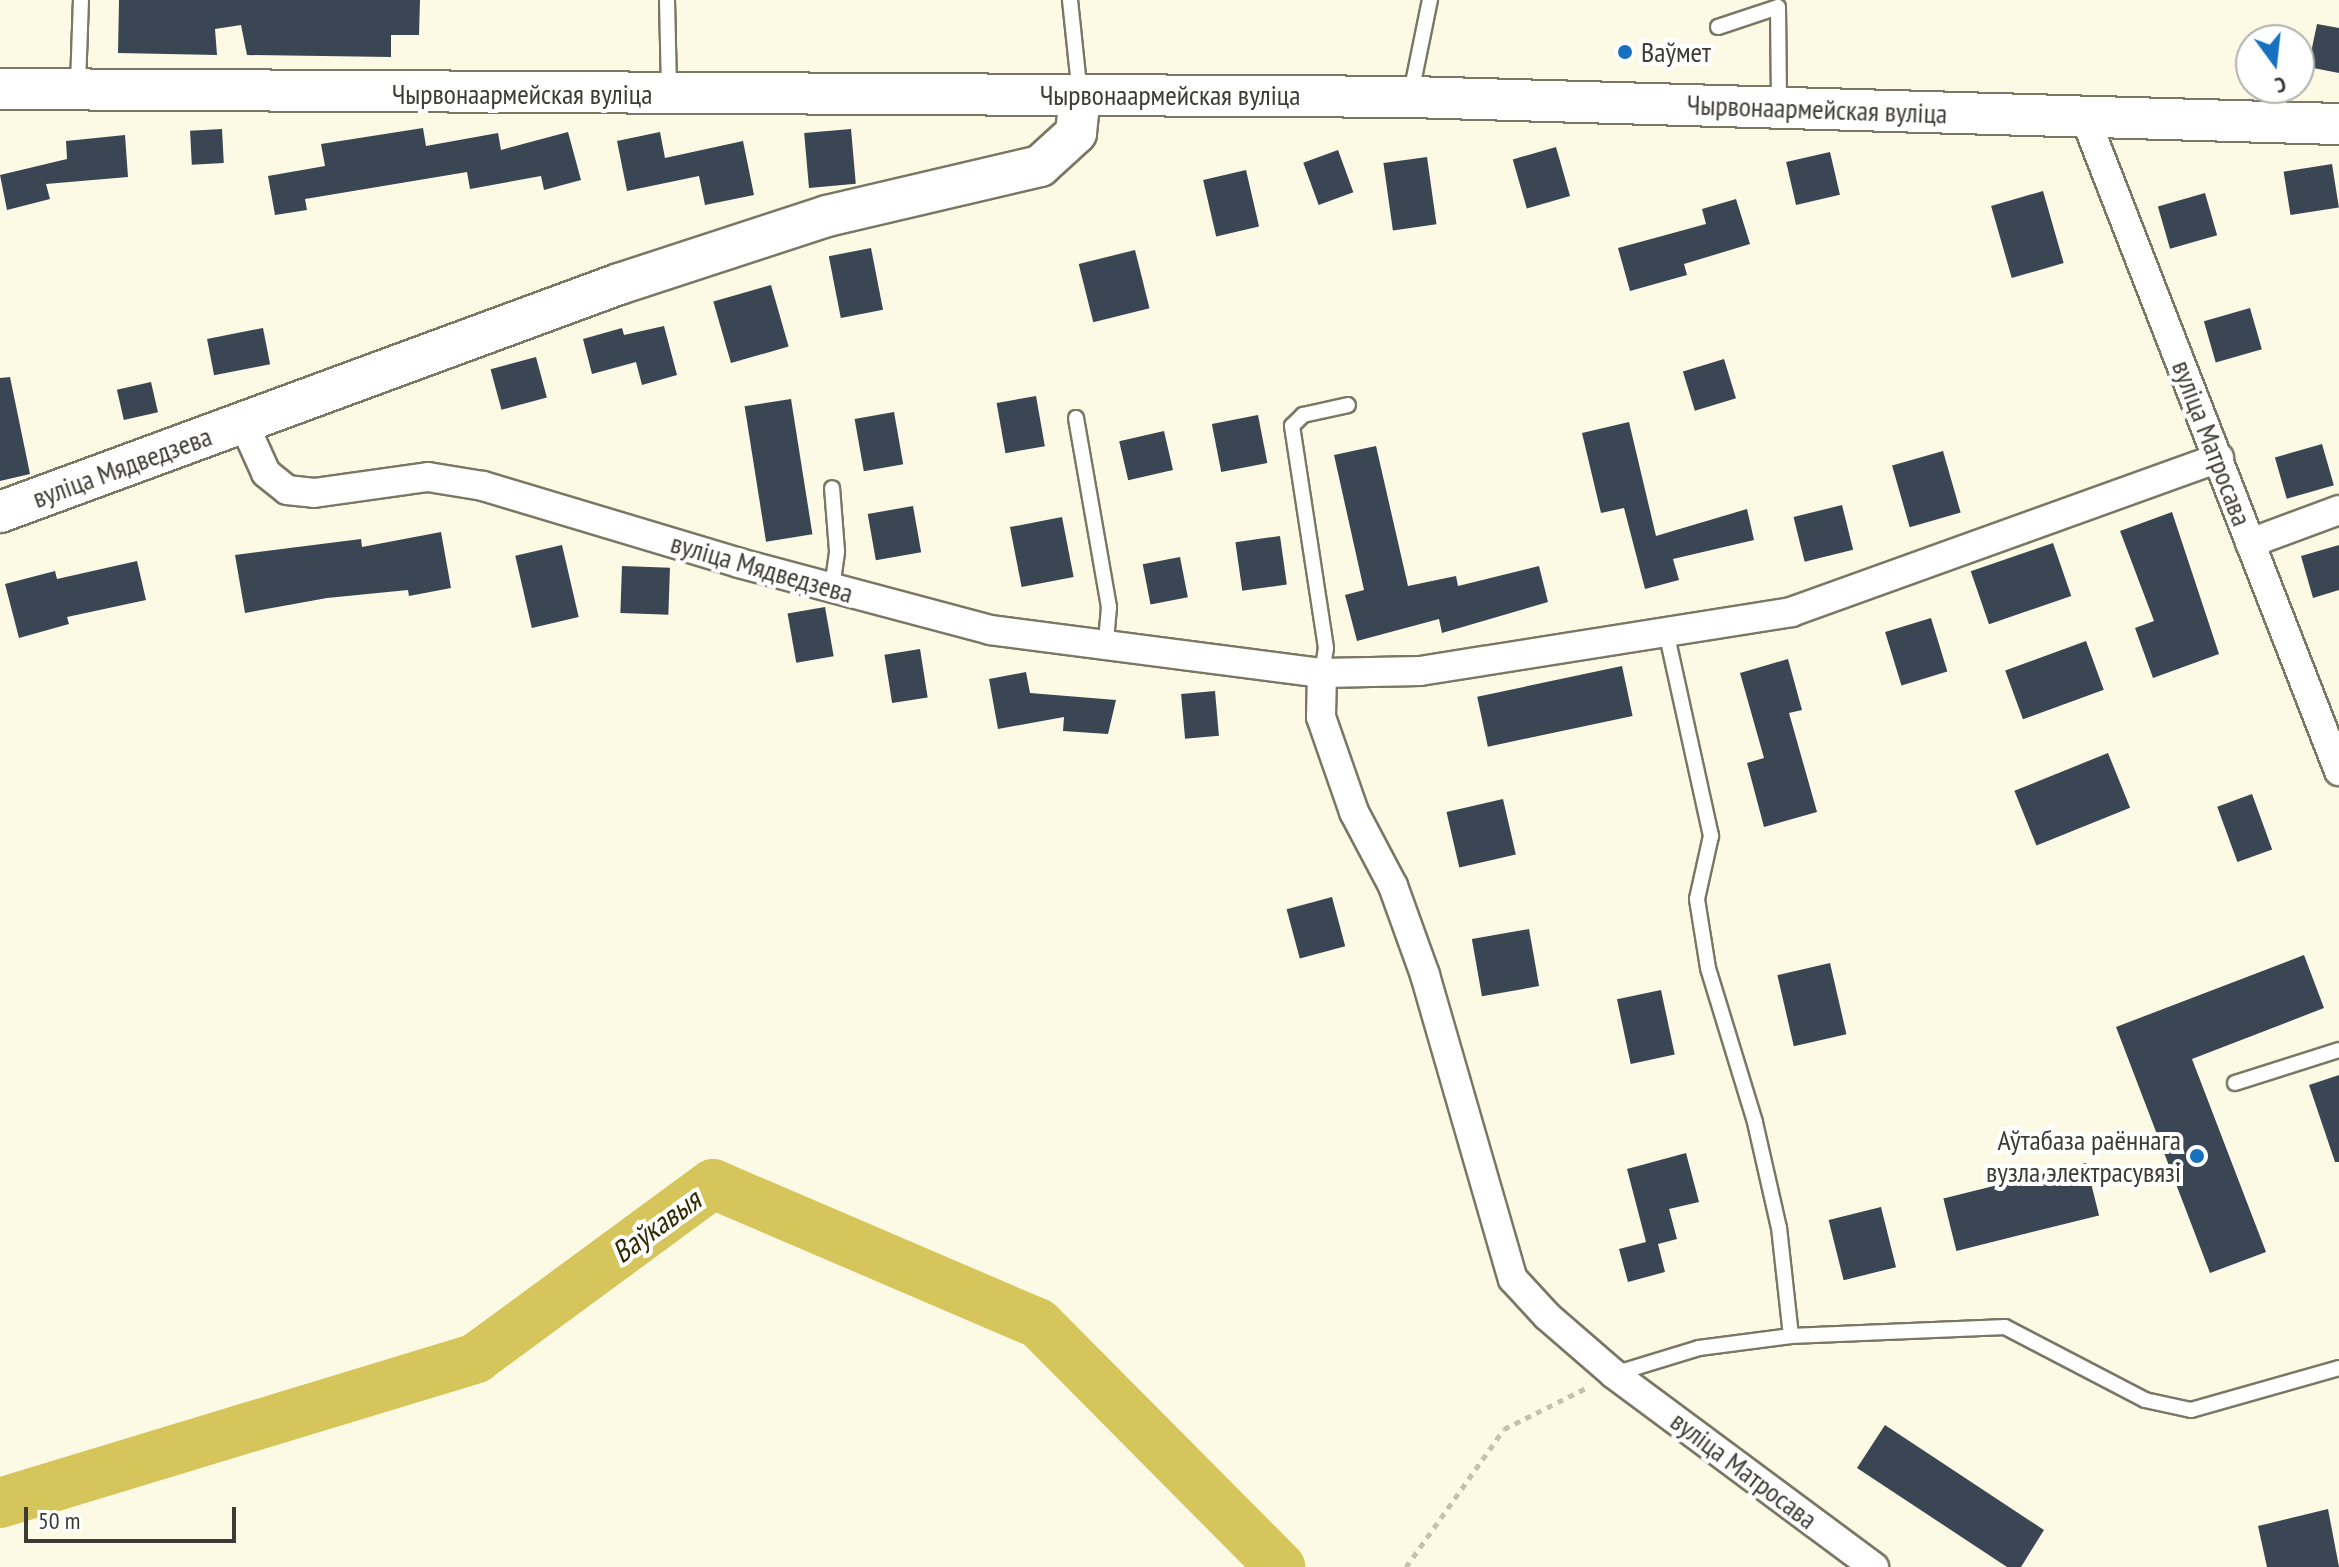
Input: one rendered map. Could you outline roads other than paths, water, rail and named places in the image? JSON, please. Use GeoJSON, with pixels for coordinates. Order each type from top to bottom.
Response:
{"type":"FeatureCollection","features":[{"type":"Feature","properties":{"kind":"street","name":"Чырвонаармейская вуліца"},"geometry":{"type":"LineString","coordinates":[[0,89],[1411,97],[2339,124]]}},
{"type":"Feature","properties":{"kind":"street","name":"вуліца Мядведзева"},"geometry":{"type":"LineString","coordinates":[[0,512],[462,339],[827,216],[1040,166],[1076,133],[1080,95]]}},
{"type":"Feature","properties":{"kind":"street","name":"вуліца Матросава"},"geometry":{"type":"LineString","coordinates":[[2084,115],[2339,771]]}},
{"type":"Feature","properties":{"kind":"street","name":"вуліца Мядведзева"},"geometry":{"type":"LineString","coordinates":[[243,422],[266,473],[287,490],[314,493],[428,477],[483,486],[832,588],[990,630],[1322,673],[1420,671],[1791,612],[2219,458]]}},
{"type":"Feature","properties":{"kind":"street"},"geometry":{"type":"LineString","coordinates":[[2250,543],[2339,510]]}},
{"type":"Feature","properties":{"kind":"street","name":"вуліца Матросава"},"geometry":{"type":"LineString","coordinates":[[1322,673],[1321,717],[1354,812],[1393,886],[1425,975],[1513,1279],[1547,1316],[1614,1374],[1874,1567]]}},
{"type":"Feature","properties":{"kind":"lane"},"geometry":{"type":"LineString","coordinates":[[78,90],[81,0]]}},
{"type":"Feature","properties":{"kind":"lane"},"geometry":{"type":"LineString","coordinates":[[667,0],[669,95]]}},
{"type":"Feature","properties":{"kind":"lane"},"geometry":{"type":"LineString","coordinates":[[1070,0],[1080,95]]}},
{"type":"Feature","properties":{"kind":"lane"},"geometry":{"type":"LineString","coordinates":[[1411,97],[1430,0]]}},
{"type":"Feature","properties":{"kind":"lane"},"geometry":{"type":"LineString","coordinates":[[1718,27],[1778,7],[1779,109]]}},
{"type":"Feature","properties":{"kind":"lane"},"geometry":{"type":"LineString","coordinates":[[1322,673],[1326,648],[1292,426],[1303,415],[1348,405]]}},
{"type":"Feature","properties":{"kind":"lane"},"geometry":{"type":"LineString","coordinates":[[1076,418],[1109,607],[1106,645]]}},
{"type":"Feature","properties":{"kind":"lane"},"geometry":{"type":"LineString","coordinates":[[832,488],[837,551],[832,588]]}},
{"type":"Feature","properties":{"kind":"lane"},"geometry":{"type":"LineString","coordinates":[[1666,632],[1711,836],[1697,899],[1708,968],[1779,1228],[1791,1336]]}},
{"type":"Feature","properties":{"kind":"lane"},"geometry":{"type":"LineString","coordinates":[[2235,1083],[2339,1050]]}},
{"type":"Feature","properties":{"kind":"lane"},"geometry":{"type":"LineString","coordinates":[[1614,1374],[1699,1348],[1791,1336],[2005,1327],[2145,1400],[2191,1410],[2339,1368]]}},
{"type":"Feature","properties":{"kind":"waterway","name":"Ваўкавыя"},"geometry":{"type":"LineString","coordinates":[[0,1503],[476,1358],[713,1184],[1038,1323],[1280,1567]]}},
{"type":"Feature","properties":{"kind":"place","name":"Ваўмет"},"geometry":{"type":"Point","coordinates":[1625,52]}},
{"type":"Feature","properties":{"kind":"place","name":"Аўтабаза раённага вузла электрасувязі"},"geometry":{"type":"Point","coordinates":[2197,1156]}}]}
